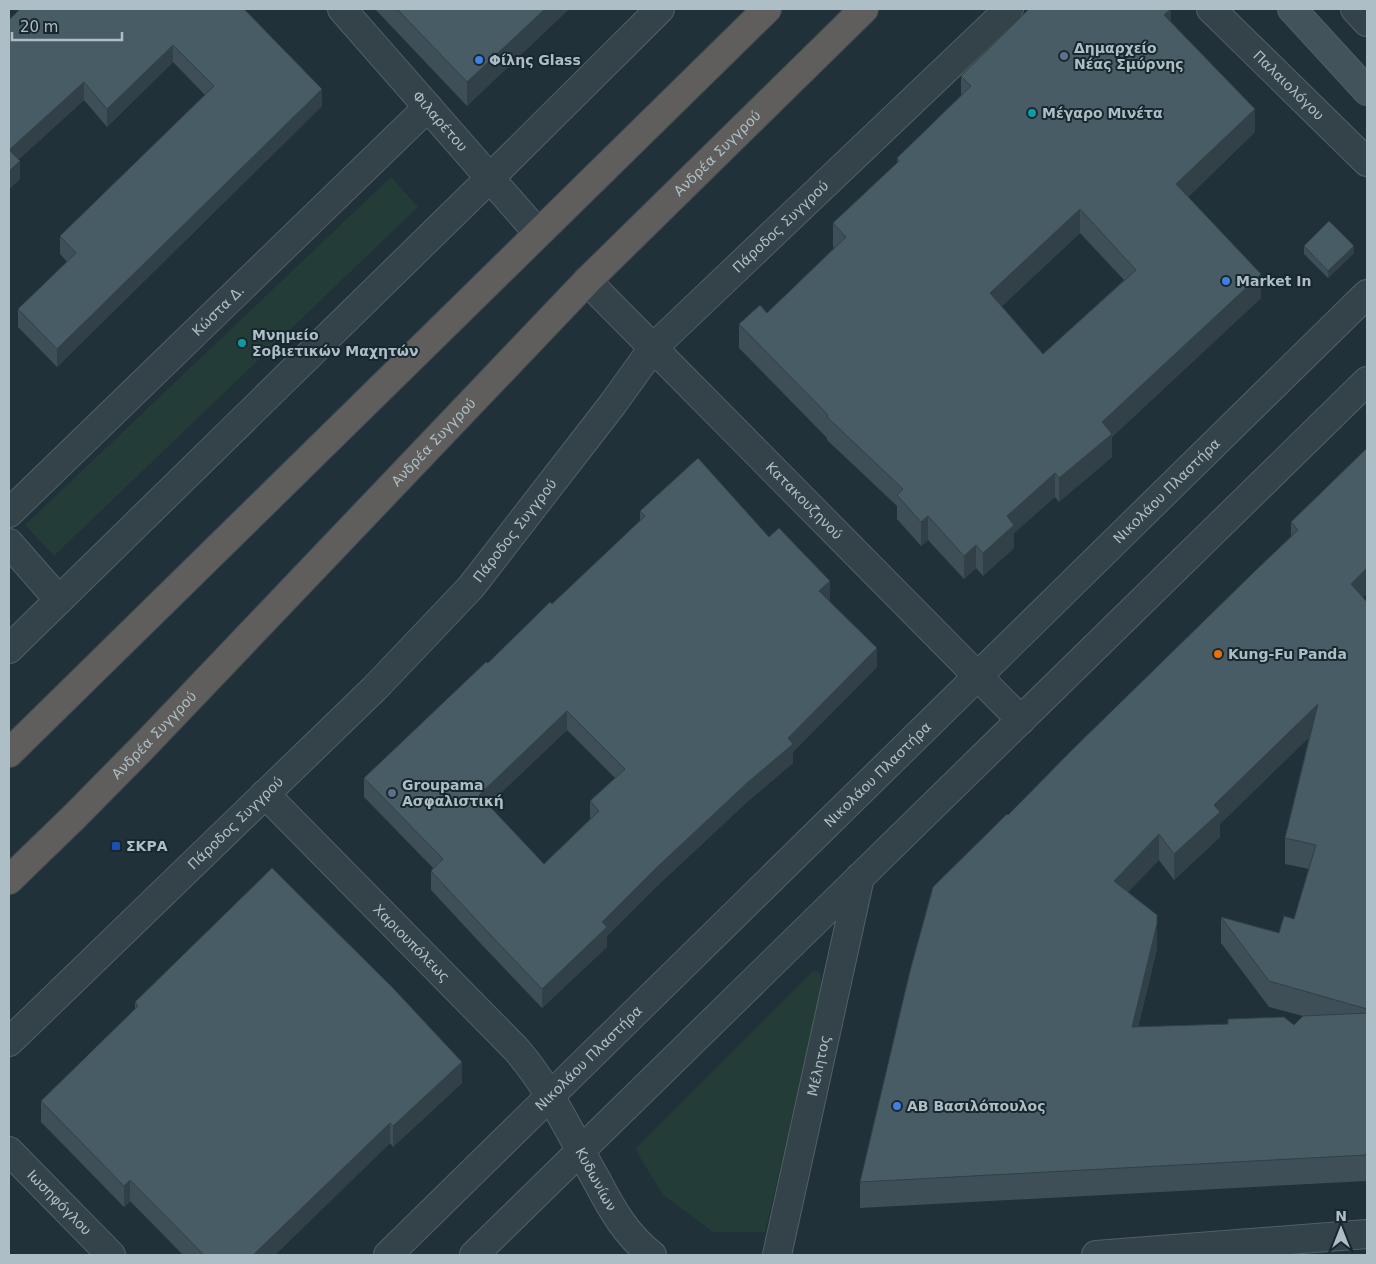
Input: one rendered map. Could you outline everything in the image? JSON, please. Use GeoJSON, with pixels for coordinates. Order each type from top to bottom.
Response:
{"type":"FeatureCollection","features":[{"type":"Feature","properties":{"kind":"highway"},"geometry":{"type":"LineString","coordinates":[[9,753],[767,9]]}},
{"type":"Feature","properties":{"kind":"highway","name":"Ανδρέα Συγγρού"},"geometry":{"type":"LineString","coordinates":[[9,880],[150,740],[587,280],[864,9]]}},
{"type":"Feature","properties":{"kind":"main road"},"geometry":{"type":"LineString","coordinates":[[1292,9],[1367,91]]}},
{"type":"Feature","properties":{"kind":"street","name":"Φιλαρέτου"},"geometry":{"type":"LineString","coordinates":[[342,9],[538,233]]}},
{"type":"Feature","properties":{"kind":"street"},"geometry":{"type":"LineString","coordinates":[[9,649],[660,9]]}},
{"type":"Feature","properties":{"kind":"street","name":"Πάροδος Συγγρού"},"geometry":{"type":"LineString","coordinates":[[9,1042],[375,688],[471,587],[612,405],[653,348],[1009,9]]}},
{"type":"Feature","properties":{"kind":"street","name":"Παλαιολόγου"},"geometry":{"type":"LineString","coordinates":[[1211,9],[1367,162]]}},
{"type":"Feature","properties":{"kind":"street"},"geometry":{"type":"LineString","coordinates":[[1355,9],[1367,22]]}},
{"type":"Feature","properties":{"kind":"street","name":"Κώστα Δ."},"geometry":{"type":"LineString","coordinates":[[9,513],[428,107]]}},
{"type":"Feature","properties":{"kind":"street","name":"Κατακουζηνού"},"geometry":{"type":"LineString","coordinates":[[587,280],[1021,720]]}},
{"type":"Feature","properties":{"kind":"street","name":"Νικολάου Πλαστήρα"},"geometry":{"type":"LineString","coordinates":[[388,1255],[1367,294]]}},
{"type":"Feature","properties":{"kind":"street"},"geometry":{"type":"LineString","coordinates":[[474,1255],[1367,381]]}},
{"type":"Feature","properties":{"kind":"street"},"geometry":{"type":"LineString","coordinates":[[9,543],[59,600]]}},
{"type":"Feature","properties":{"kind":"street","name":"Χαριουπόλεως"},"geometry":{"type":"LineString","coordinates":[[265,794],[516,1049],[531,1066],[550,1096]]}},
{"type":"Feature","properties":{"kind":"street","name":"Μέλητος"},"geometry":{"type":"LineString","coordinates":[[778,1255],[860,877]]}},
{"type":"Feature","properties":{"kind":"street","name":"Κυδωνίων"},"geometry":{"type":"LineString","coordinates":[[550,1096],[618,1217],[636,1241],[652,1255]]}},
{"type":"Feature","properties":{"kind":"street","name":"Ιωσηφόγλου"},"geometry":{"type":"LineString","coordinates":[[9,1152],[111,1255]]}},
{"type":"Feature","properties":{"kind":"street"},"geometry":{"type":"LineString","coordinates":[[1096,1255],[1367,1234]]}},
{"type":"Feature","properties":{"kind":"green space"},"geometry":{"type":"Polygon","coordinates":[[[391,177],[418,207],[54,556],[25,525],[391,177]]]}},
{"type":"Feature","properties":{"kind":"green space"},"geometry":{"type":"Polygon","coordinates":[[[814,970],[820,973],[823,985],[765,1232],[713,1232],[663,1195],[635,1149],[814,970]]]}},
{"type":"Feature","properties":{"kind":"building"},"geometry":{"type":"Polygon","coordinates":[[[20,9],[244,9],[322,89],[57,349],[18,309],[76,253],[60,236],[214,86],[173,45],[107,109],[84,82],[9,150],[9,20],[20,9]]]}},
{"type":"Feature","properties":{"kind":"building"},"geometry":{"type":"Polygon","coordinates":[[[397,9],[545,9],[467,82],[397,9]]]}},
{"type":"Feature","properties":{"kind":"building"},"geometry":{"type":"Polygon","coordinates":[[[1029,9],[1171,9],[1164,15],[1255,109],[1176,184],[1261,274],[1102,422],[1112,434],[1059,478],[1055,473],[1007,516],[1014,525],[983,553],[976,545],[964,556],[928,516],[921,522],[897,495],[903,489],[827,417],[828,415],[739,324],[760,305],[767,313],[846,237],[833,223],[899,161],[897,158],[971,86],[961,76],[1029,9]],[[1080,209],[990,293],[1043,354],[1136,270],[1080,209]]]}},
{"type":"Feature","properties":{"kind":"building"},"geometry":{"type":"Polygon","coordinates":[[[9,150],[20,161],[9,171],[9,150]]]}},
{"type":"Feature","properties":{"kind":"building"},"geometry":{"type":"Polygon","coordinates":[[[1329,221],[1354,246],[1328,271],[1304,246],[1329,221]]]}},
{"type":"Feature","properties":{"kind":"building"},"geometry":{"type":"Polygon","coordinates":[[[1367,448],[1367,568],[1351,584],[1367,602],[1367,1009],[1269,981],[1221,917],[1279,933],[1284,916],[1294,919],[1316,845],[1285,838],[1318,704],[1214,805],[1220,812],[1174,854],[1159,834],[1114,881],[1157,915],[1157,924],[1132,1027],[1228,1024],[1228,1019],[1284,1017],[1294,1025],[1303,1016],[1367,1013],[1366,1155],[860,1182],[910,971],[933,887],[1298,530],[1291,522],[1367,448]]]}},
{"type":"Feature","properties":{"kind":"building"},"geometry":{"type":"Polygon","coordinates":[[[698,458],[769,537],[779,528],[830,581],[819,591],[877,648],[788,738],[793,744],[747,783],[654,870],[602,922],[607,927],[542,989],[431,871],[443,859],[364,778],[486,662],[488,663],[550,602],[552,604],[645,516],[640,511],[698,458]],[[567,711],[479,795],[544,864],[599,811],[590,801],[625,769],[567,711]]]}},
{"type":"Feature","properties":{"kind":"building"},"geometry":{"type":"Polygon","coordinates":[[[272,868],[393,988],[462,1062],[393,1126],[390,1123],[253,1255],[204,1255],[130,1180],[124,1186],[41,1101],[138,1006],[135,1002],[272,868]]]}},
{"type":"Feature","properties":{"kind":"place","name":"Δημαρχείο Νέας Σμύρνης"},"geometry":{"type":"Point","coordinates":[1064,56]}},
{"type":"Feature","properties":{"kind":"place","name":"Φίλης Glass"},"geometry":{"type":"Point","coordinates":[479,60]}},
{"type":"Feature","properties":{"kind":"place","name":"Μέγαρο Μινέτα"},"geometry":{"type":"Point","coordinates":[1032,113]}},
{"type":"Feature","properties":{"kind":"place","name":"Market In"},"geometry":{"type":"Point","coordinates":[1226,281]}},
{"type":"Feature","properties":{"kind":"place","name":"Μνημείο Σοβιετικών Μαχητών"},"geometry":{"type":"Point","coordinates":[242,343]}},
{"type":"Feature","properties":{"kind":"place","name":"Kung-Fu Panda"},"geometry":{"type":"Point","coordinates":[1218,654]}},
{"type":"Feature","properties":{"kind":"place","name":"Groupama Ασφαλιστική"},"geometry":{"type":"Point","coordinates":[392,793]}},
{"type":"Feature","properties":{"kind":"place","name":"ΣΚΡΑ"},"geometry":{"type":"Point","coordinates":[116,846]}},
{"type":"Feature","properties":{"kind":"place","name":"ΑΒ Βασιλόπουλος"},"geometry":{"type":"Point","coordinates":[897,1106]}}]}
